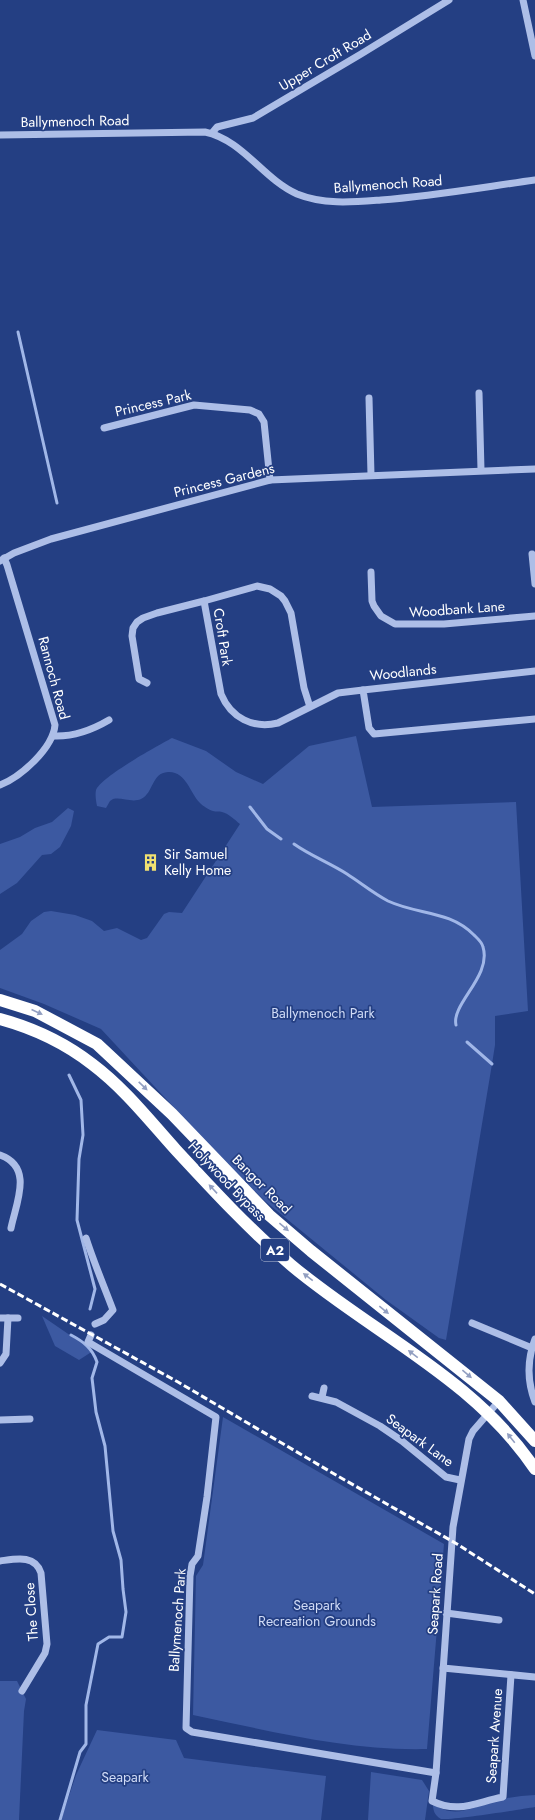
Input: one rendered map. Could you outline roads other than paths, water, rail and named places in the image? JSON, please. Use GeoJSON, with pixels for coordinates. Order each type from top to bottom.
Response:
{"type":"FeatureCollection","features":[{"type":"Feature","properties":{"kind":"highway","name":"Bangor Road"},"geometry":{"type":"LineString","coordinates":[[0,1000],[35,1011],[97,1044],[172,1114],[269,1215],[310,1251],[499,1401]]}},
{"type":"Feature","properties":{"kind":"highway","name":"Holywood Bypass"},"geometry":{"type":"LineString","coordinates":[[0,1019],[22,1025],[49,1037],[92,1064],[136,1104],[253,1231],[293,1266],[401,1345],[488,1413],[507,1432],[535,1469]]}},
{"type":"Feature","properties":{"kind":"highway"},"geometry":{"type":"LineString","coordinates":[[64,1046],[72,1030]]}},
{"type":"Feature","properties":{"kind":"highway","name":"A2"},"geometry":{"type":"LineString","coordinates":[[499,1401],[535,1441]]}},
{"type":"Feature","properties":{"kind":"street","name":"Upper Croft Road"},"geometry":{"type":"LineString","coordinates":[[212,133],[217,127],[253,118],[449,0]]}},
{"type":"Feature","properties":{"kind":"street"},"geometry":{"type":"LineString","coordinates":[[523,0],[535,56]]}},
{"type":"Feature","properties":{"kind":"street","name":"Ballymenoch Road"},"geometry":{"type":"LineString","coordinates":[[0,135],[184,131],[212,133],[232,144],[287,189],[308,198],[319,200],[364,201],[398,198],[535,180]]}},
{"type":"Feature","properties":{"kind":"street"},"geometry":{"type":"LineString","coordinates":[[479,393],[482,470]]}},
{"type":"Feature","properties":{"kind":"street"},"geometry":{"type":"LineString","coordinates":[[369,398],[371,475]]}},
{"type":"Feature","properties":{"kind":"street","name":"Princess Park"},"geometry":{"type":"LineString","coordinates":[[104,428],[194,405],[250,410],[259,414],[264,422],[270,480]]}},
{"type":"Feature","properties":{"kind":"street","name":"Princess Gardens"},"geometry":{"type":"LineString","coordinates":[[2,560],[25,548],[51,540],[270,480],[535,469]]}},
{"type":"Feature","properties":{"kind":"street"},"geometry":{"type":"LineString","coordinates":[[532,554],[535,584]]}},
{"type":"Feature","properties":{"kind":"street","name":"Rannoch Road"},"geometry":{"type":"LineString","coordinates":[[0,785],[12,780],[29,766],[44,749],[53,736],[54,719],[7,565],[2,560]]}},
{"type":"Feature","properties":{"kind":"street","name":"Woodbank Lane"},"geometry":{"type":"LineString","coordinates":[[372,572],[372,601],[374,606],[381,616],[395,624],[444,624],[535,616]]}},
{"type":"Feature","properties":{"kind":"street","name":"Croft Park"},"geometry":{"type":"LineString","coordinates":[[310,707],[304,688],[291,613],[286,601],[270,589],[257,586],[204,601],[220,694],[233,713],[252,724],[272,725],[278,723],[310,707],[338,693],[363,690]]}},
{"type":"Feature","properties":{"kind":"street"},"geometry":{"type":"LineString","coordinates":[[147,683],[139,679],[132,636],[135,625],[143,618],[204,601]]}},
{"type":"Feature","properties":{"kind":"street","name":"Woodlands"},"geometry":{"type":"LineString","coordinates":[[535,671],[363,690],[369,728],[374,734],[535,720]]}},
{"type":"Feature","properties":{"kind":"street"},"geometry":{"type":"LineString","coordinates":[[53,736],[73,734],[99,726],[109,720]]}},
{"type":"Feature","properties":{"kind":"street"},"geometry":{"type":"LineString","coordinates":[[0,1155],[9,1159],[16,1165],[21,1178],[11,1228]]}},
{"type":"Feature","properties":{"kind":"street"},"geometry":{"type":"LineString","coordinates":[[86,1238],[96,1269],[105,1286],[113,1310],[104,1320],[95,1324]]}},
{"type":"Feature","properties":{"kind":"street"},"geometry":{"type":"LineString","coordinates":[[0,1363],[6,1354],[4,1318],[18,1318]]}},
{"type":"Feature","properties":{"kind":"street"},"geometry":{"type":"LineString","coordinates":[[472,1323],[532,1348]]}},
{"type":"Feature","properties":{"kind":"street","name":"Ballymenoch Park"},"geometry":{"type":"LineString","coordinates":[[91,1335],[88,1342],[216,1417],[207,1497],[198,1556],[192,1564],[190,1576],[186,1728],[192,1732],[436,1774]]}},
{"type":"Feature","properties":{"kind":"street"},"geometry":{"type":"LineString","coordinates":[[535,1339],[528,1362],[529,1375],[535,1402]]}},
{"type":"Feature","properties":{"kind":"street"},"geometry":{"type":"LineString","coordinates":[[322,1397],[324,1388]]}},
{"type":"Feature","properties":{"kind":"street","name":"Seapark Lane"},"geometry":{"type":"LineString","coordinates":[[312,1396],[322,1397],[336,1402],[380,1426],[402,1441],[446,1477],[460,1480]]}},
{"type":"Feature","properties":{"kind":"street","name":"Seapark Road"},"geometry":{"type":"LineString","coordinates":[[432,1801],[436,1774],[453,1527],[460,1480],[469,1439],[473,1431],[499,1401]]}},
{"type":"Feature","properties":{"kind":"street"},"geometry":{"type":"LineString","coordinates":[[0,1420],[30,1419]]}},
{"type":"Feature","properties":{"kind":"street","name":"The Close"},"geometry":{"type":"LineString","coordinates":[[0,1561],[29,1560],[36,1564],[41,1573],[47,1644],[45,1653],[22,1691]]}},
{"type":"Feature","properties":{"kind":"street"},"geometry":{"type":"LineString","coordinates":[[446,1613],[500,1620]]}},
{"type":"Feature","properties":{"kind":"street"},"geometry":{"type":"LineString","coordinates":[[443,1668],[535,1677]]}},
{"type":"Feature","properties":{"kind":"street","name":"Seapark Avenue"},"geometry":{"type":"LineString","coordinates":[[432,1801],[442,1806],[459,1808],[503,1796],[511,1675]]}},
{"type":"Feature","properties":{"kind":"waterway"},"geometry":{"type":"LineString","coordinates":[[18,332],[57,503]]}},
{"type":"Feature","properties":{"kind":"waterway"},"geometry":{"type":"LineString","coordinates":[[250,807],[267,829],[281,839]]}},
{"type":"Feature","properties":{"kind":"waterway"},"geometry":{"type":"LineString","coordinates":[[294,844],[341,870],[388,901],[454,921],[464,927],[482,943],[484,958],[482,968],[459,1008],[456,1017],[456,1025]]}},
{"type":"Feature","properties":{"kind":"waterway"},"geometry":{"type":"LineString","coordinates":[[467,1042],[492,1064]]}},
{"type":"Feature","properties":{"kind":"waterway"},"geometry":{"type":"LineString","coordinates":[[69,1075],[81,1100],[83,1135],[79,1159],[77,1220],[95,1289],[90,1309]]}},
{"type":"Feature","properties":{"kind":"waterway"},"geometry":{"type":"LineString","coordinates":[[60,1820],[80,1752],[86,1744],[86,1705],[98,1644],[109,1637],[122,1637],[126,1612],[121,1560],[113,1531],[105,1446],[96,1412],[92,1378],[97,1362],[93,1353],[87,1346],[71,1335]]}},
{"type":"Feature","properties":{"kind":"railway"},"geometry":{"type":"LineString","coordinates":[[0,1284],[178,1382],[457,1544],[535,1594]]}},
{"type":"Feature","properties":{"kind":"place","name":"Sir Samuel Kelly Home"},"geometry":{"type":"Point","coordinates":[151,862]}},
{"type":"Feature","properties":{"kind":"park label","name":"Seapark Recreation Grounds"},"geometry":{"type":"Point","coordinates":[317,1614]}},
{"type":"Feature","properties":{"kind":"park label","name":"Seapark"},"geometry":{"type":"Point","coordinates":[125,1777]}}]}
